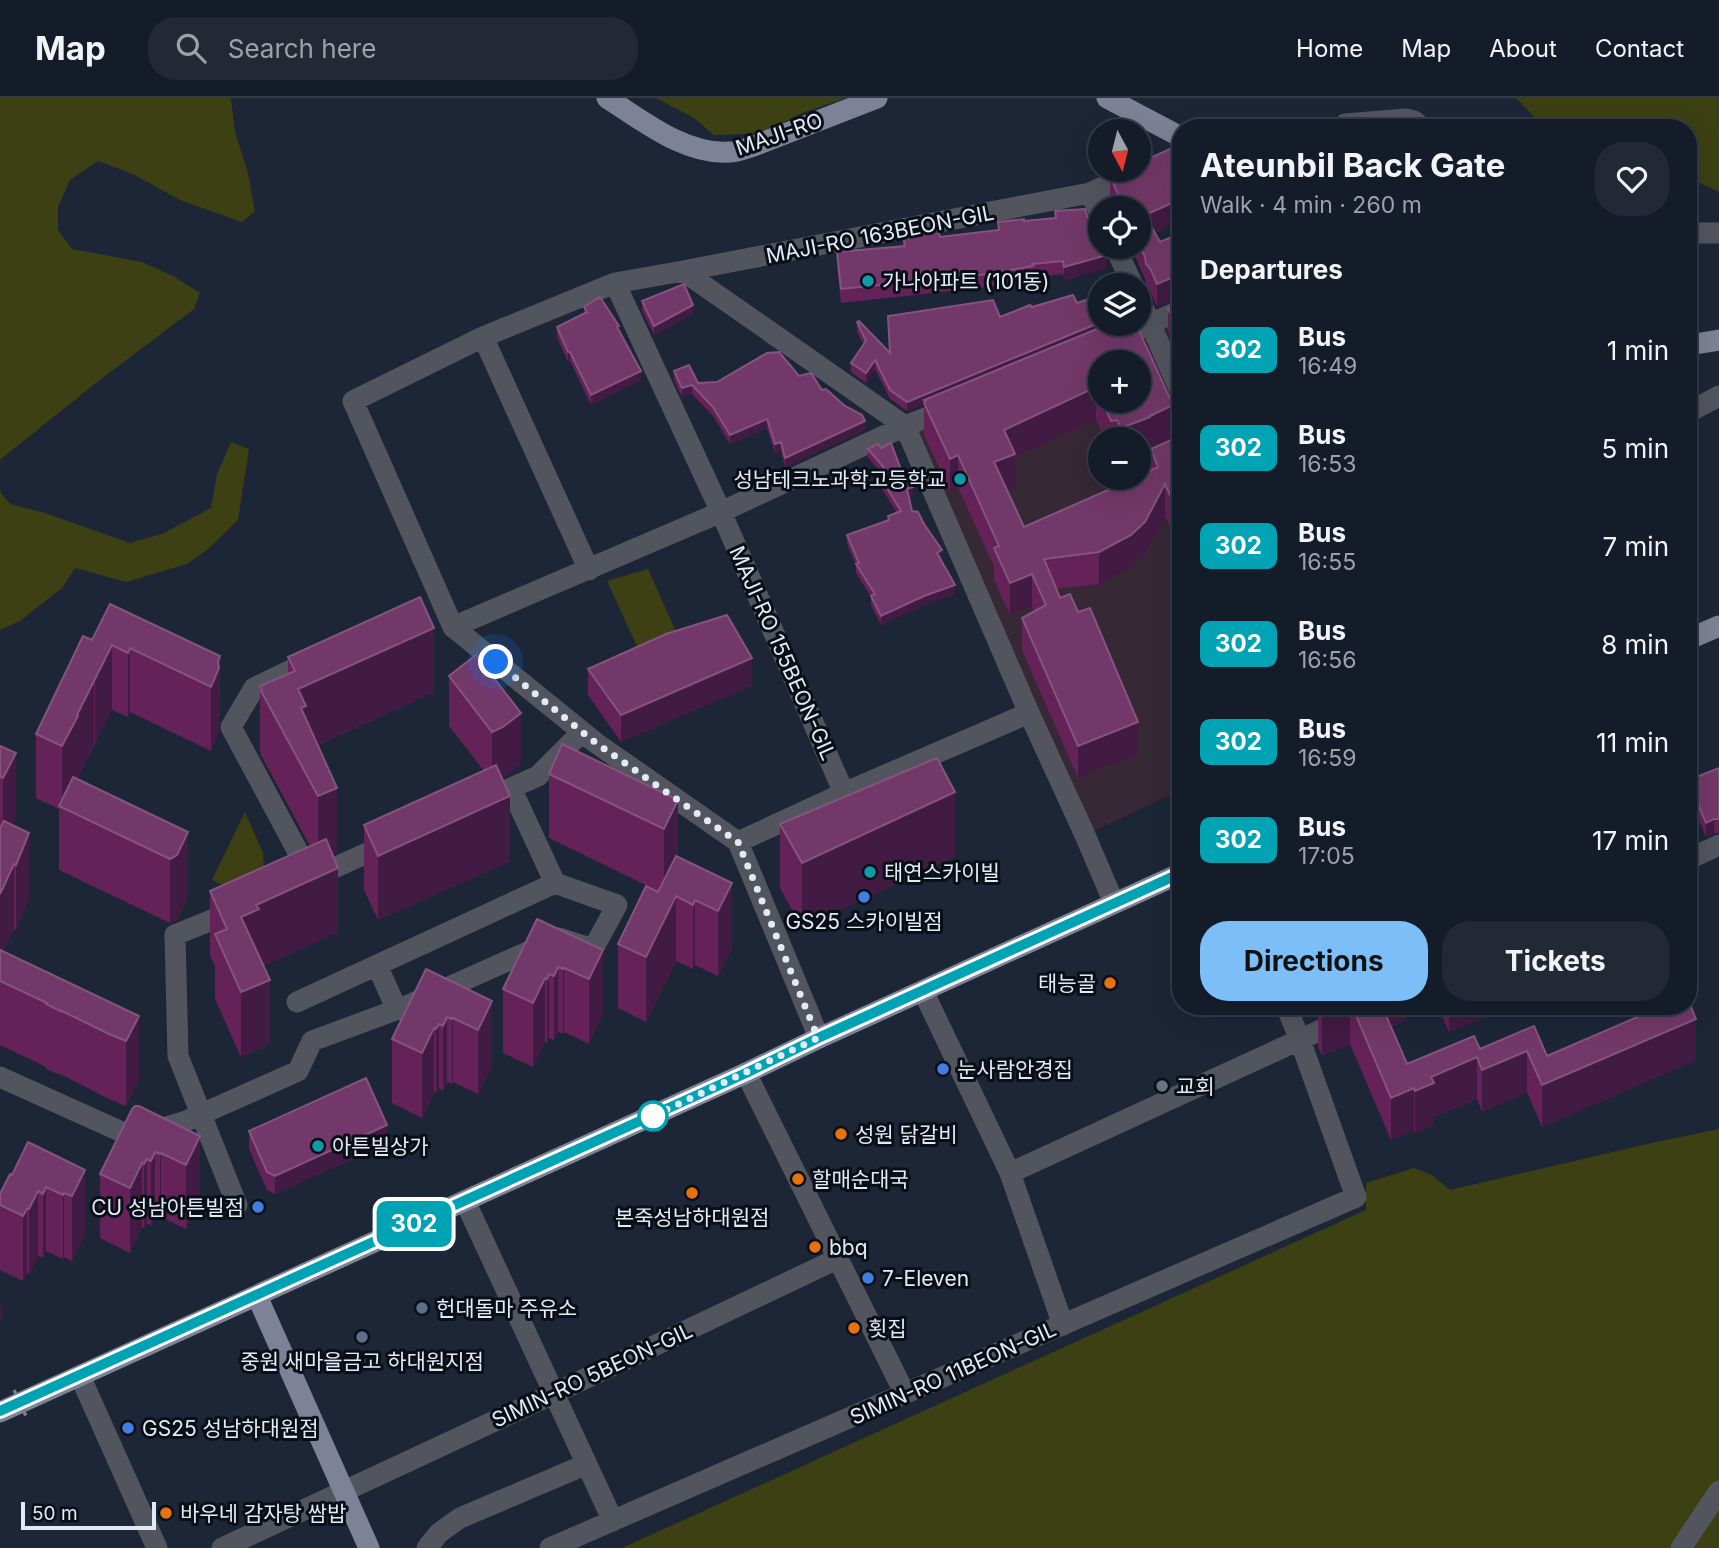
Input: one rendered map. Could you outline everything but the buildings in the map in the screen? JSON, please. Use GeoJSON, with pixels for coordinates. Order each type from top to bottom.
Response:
{"type":"FeatureCollection","features":[{"type":"Feature","properties":{"kind":"main road","name":"MAJI-RO"},"geometry":{"type":"LineString","coordinates":[[607,98],[681,144],[710,152],[731,152],[751,147],[877,98]]}},
{"type":"Feature","properties":{"kind":"main road"},"geometry":{"type":"LineString","coordinates":[[1107,98],[1172,149]]}},
{"type":"Feature","properties":{"kind":"main road"},"geometry":{"type":"LineString","coordinates":[[1697,344],[1719,340]]}},
{"type":"Feature","properties":{"kind":"main road"},"geometry":{"type":"LineString","coordinates":[[1697,636],[1719,626]]}},
{"type":"Feature","properties":{"kind":"main road"},"geometry":{"type":"LineString","coordinates":[[0,1412],[1172,877]]}},
{"type":"Feature","properties":{"kind":"main road"},"geometry":{"type":"LineString","coordinates":[[257,1296],[369,1548]]}},
{"type":"Feature","properties":{"kind":"street","name":"MAJI-RO 163BEON-GIL"},"geometry":{"type":"LineString","coordinates":[[1152,162],[1172,151]]}},
{"type":"Feature","properties":{"kind":"street","name":"MAJI-RO 163BEON-GIL"},"geometry":{"type":"LineString","coordinates":[[453,627],[353,401],[483,337],[615,283],[1090,193],[1113,182]]}},
{"type":"Feature","properties":{"kind":"street"},"geometry":{"type":"LineString","coordinates":[[1697,233],[1719,233]]}},
{"type":"Feature","properties":{"kind":"street"},"geometry":{"type":"LineString","coordinates":[[683,271],[905,426],[1029,713],[1115,903]]}},
{"type":"Feature","properties":{"kind":"street"},"geometry":{"type":"LineString","coordinates":[[615,283],[721,512]]}},
{"type":"Feature","properties":{"kind":"street"},"geometry":{"type":"LineString","coordinates":[[1090,350],[1172,314]]}},
{"type":"Feature","properties":{"kind":"street"},"geometry":{"type":"LineString","coordinates":[[1152,324],[1172,372]]}},
{"type":"Feature","properties":{"kind":"street"},"geometry":{"type":"LineString","coordinates":[[483,337],[589,570]]}},
{"type":"Feature","properties":{"kind":"street"},"geometry":{"type":"LineString","coordinates":[[1697,408],[1719,396]]}},
{"type":"Feature","properties":{"kind":"street"},"geometry":{"type":"LineString","coordinates":[[818,1038],[738,842],[582,732],[453,627],[721,512],[905,426],[967,401]]}},
{"type":"Feature","properties":{"kind":"street","name":"MAJI-RO 155BEON-GIL"},"geometry":{"type":"LineString","coordinates":[[721,512],[844,793]]}},
{"type":"Feature","properties":{"kind":"street"},"geometry":{"type":"LineString","coordinates":[[312,878],[231,727],[254,688],[337,648]]}},
{"type":"Feature","properties":{"kind":"street"},"geometry":{"type":"LineString","coordinates":[[738,842],[1029,713]]}},
{"type":"Feature","properties":{"kind":"street"},"geometry":{"type":"LineString","coordinates":[[460,811],[538,776],[582,732]]}},
{"type":"Feature","properties":{"kind":"street"},"geometry":{"type":"LineString","coordinates":[[511,788],[555,883]]}},
{"type":"Feature","properties":{"kind":"street"},"geometry":{"type":"LineString","coordinates":[[292,886],[409,834]]}},
{"type":"Feature","properties":{"kind":"street"},"geometry":{"type":"LineString","coordinates":[[1697,855],[1719,845]]}},
{"type":"Feature","properties":{"kind":"street"},"geometry":{"type":"LineString","coordinates":[[0,1077],[133,1137],[186,1121],[298,1071],[312,1041],[397,1010],[559,938],[593,949],[617,905],[555,883],[297,1002]]}},
{"type":"Feature","properties":{"kind":"street"},"geometry":{"type":"LineString","coordinates":[[237,1205],[178,1056],[175,935],[257,901]]}},
{"type":"Feature","properties":{"kind":"street"},"geometry":{"type":"LineString","coordinates":[[377,965],[397,1010]]}},
{"type":"Feature","properties":{"kind":"street"},"geometry":{"type":"LineString","coordinates":[[923,991],[1010,1174],[1063,1325]]}},
{"type":"Feature","properties":{"kind":"street"},"geometry":{"type":"LineString","coordinates":[[1290,1015],[1300,1040]]}},
{"type":"Feature","properties":{"kind":"street"},"geometry":{"type":"LineString","coordinates":[[1010,1174],[1354,1015]]}},
{"type":"Feature","properties":{"kind":"street","name":"SIMIN-RO 11BEON-GIL"},"geometry":{"type":"LineString","coordinates":[[550,1548],[1356,1198],[1300,1040]]}},
{"type":"Feature","properties":{"kind":"street"},"geometry":{"type":"LineString","coordinates":[[746,1073],[905,1394]]}},
{"type":"Feature","properties":{"kind":"street"},"geometry":{"type":"LineString","coordinates":[[466,1201],[613,1521]]}},
{"type":"Feature","properties":{"kind":"street","name":"SIMIN-RO 5BEON-GIL"},"geometry":{"type":"LineString","coordinates":[[222,1548],[839,1258]]}},
{"type":"Feature","properties":{"kind":"street"},"geometry":{"type":"LineString","coordinates":[[80,1376],[157,1548]]}},
{"type":"Feature","properties":{"kind":"street"},"geometry":{"type":"LineString","coordinates":[[427,1548],[439,1533],[460,1518],[587,1464]]}},
{"type":"Feature","properties":{"kind":"street"},"geometry":{"type":"LineString","coordinates":[[1681,1548],[1719,1490]]}},
{"type":"Feature","properties":{"kind":"path"},"geometry":{"type":"LineString","coordinates":[[14,1390],[26,1416]]}},
{"type":"Feature","properties":{"kind":"shaded area"},"geometry":{"type":"Polygon","coordinates":[[[1172,314],[1172,794],[1085,835],[905,426],[1119,336],[1151,336],[1151,323],[1172,314]]]}},
{"type":"Feature","properties":{"kind":"green space"},"geometry":{"type":"Polygon","coordinates":[[[0,98],[231,98],[235,132],[248,173],[255,211],[242,222],[180,200],[133,174],[98,161],[70,180],[58,207],[58,230],[72,249],[142,262],[173,276],[200,293],[194,309],[101,379],[0,461],[0,98]]]}},
{"type":"Feature","properties":{"kind":"green space"},"geometry":{"type":"Polygon","coordinates":[[[656,98],[846,98],[802,113],[769,130],[714,135],[694,118],[656,98]]]}},
{"type":"Feature","properties":{"kind":"green space"},"geometry":{"type":"Polygon","coordinates":[[[1516,98],[1719,98],[1719,192],[1697,182],[1697,119],[1536,119],[1516,98]]]}},
{"type":"Feature","properties":{"kind":"green space"},"geometry":{"type":"Polygon","coordinates":[[[231,442],[249,449],[238,520],[208,549],[187,564],[126,582],[75,568],[62,588],[20,621],[0,630],[0,489],[10,504],[45,513],[130,543],[162,534],[211,508],[217,474],[231,442]]]}},
{"type":"Feature","properties":{"kind":"green space"},"geometry":{"type":"Polygon","coordinates":[[[648,569],[678,636],[640,653],[607,581],[648,569]]]}},
{"type":"Feature","properties":{"kind":"green space"},"geometry":{"type":"Polygon","coordinates":[[[245,812],[263,853],[264,868],[234,891],[212,880],[245,812]]]}},
{"type":"Feature","properties":{"kind":"green space"},"geometry":{"type":"Polygon","coordinates":[[[1719,1129],[1719,1548],[622,1548],[1366,1210],[1366,1183],[1414,1168],[1432,1175],[1450,1190],[1719,1129]]]}},
{"type":"Feature","properties":{"kind":"bus line","name":"302"},"geometry":{"type":"LineString","coordinates":[[0,1411],[281,1286],[1172,877]]}},
{"type":"Feature","properties":{"kind":"place","name":"가나아파트 (101동)"},"geometry":{"type":"Point","coordinates":[868,281]}},
{"type":"Feature","properties":{"kind":"place","name":"성남테크노과학고등학교"},"geometry":{"type":"Point","coordinates":[960,479]}},
{"type":"Feature","properties":{"kind":"place","name":"태연스카이빌"},"geometry":{"type":"Point","coordinates":[870,872]}},
{"type":"Feature","properties":{"kind":"place","name":"GS25 스카이빌점"},"geometry":{"type":"Point","coordinates":[864,897]}},
{"type":"Feature","properties":{"kind":"place","name":"태능골"},"geometry":{"type":"Point","coordinates":[1110,983]}},
{"type":"Feature","properties":{"kind":"place","name":"눈사람안경집"},"geometry":{"type":"Point","coordinates":[943,1069]}},
{"type":"Feature","properties":{"kind":"place","name":"교회"},"geometry":{"type":"Point","coordinates":[1162,1086]}},
{"type":"Feature","properties":{"kind":"place","name":"성원 닭갈비"},"geometry":{"type":"Point","coordinates":[841,1134]}},
{"type":"Feature","properties":{"kind":"place","name":"아튼빌상가"},"geometry":{"type":"Point","coordinates":[318,1146]}},
{"type":"Feature","properties":{"kind":"place","name":"할매순대국"},"geometry":{"type":"Point","coordinates":[798,1179]}},
{"type":"Feature","properties":{"kind":"place","name":"본죽성남하대원점"},"geometry":{"type":"Point","coordinates":[692,1193]}},
{"type":"Feature","properties":{"kind":"place","name":"CU 성남아튼빌점"},"geometry":{"type":"Point","coordinates":[258,1207]}},
{"type":"Feature","properties":{"kind":"place","name":"bbq"},"geometry":{"type":"Point","coordinates":[815,1247]}},
{"type":"Feature","properties":{"kind":"place","name":"7-Eleven"},"geometry":{"type":"Point","coordinates":[868,1278]}},
{"type":"Feature","properties":{"kind":"place","name":"헌대돌마 주유소"},"geometry":{"type":"Point","coordinates":[422,1308]}},
{"type":"Feature","properties":{"kind":"place","name":"횟집"},"geometry":{"type":"Point","coordinates":[854,1328]}},
{"type":"Feature","properties":{"kind":"place","name":"중원 새마을금고 하대원지점"},"geometry":{"type":"Point","coordinates":[362,1337]}},
{"type":"Feature","properties":{"kind":"place","name":"GS25 성남하대원점"},"geometry":{"type":"Point","coordinates":[128,1428]}},
{"type":"Feature","properties":{"kind":"place","name":"바우네 감자탕 쌈밥"},"geometry":{"type":"Point","coordinates":[166,1513]}},
{"type":"Feature","properties":{"kind":"route"},"geometry":{"type":"LineString","coordinates":[[496,662],[596,743],[738,842],[818,1038],[653,1116]]}}]}
